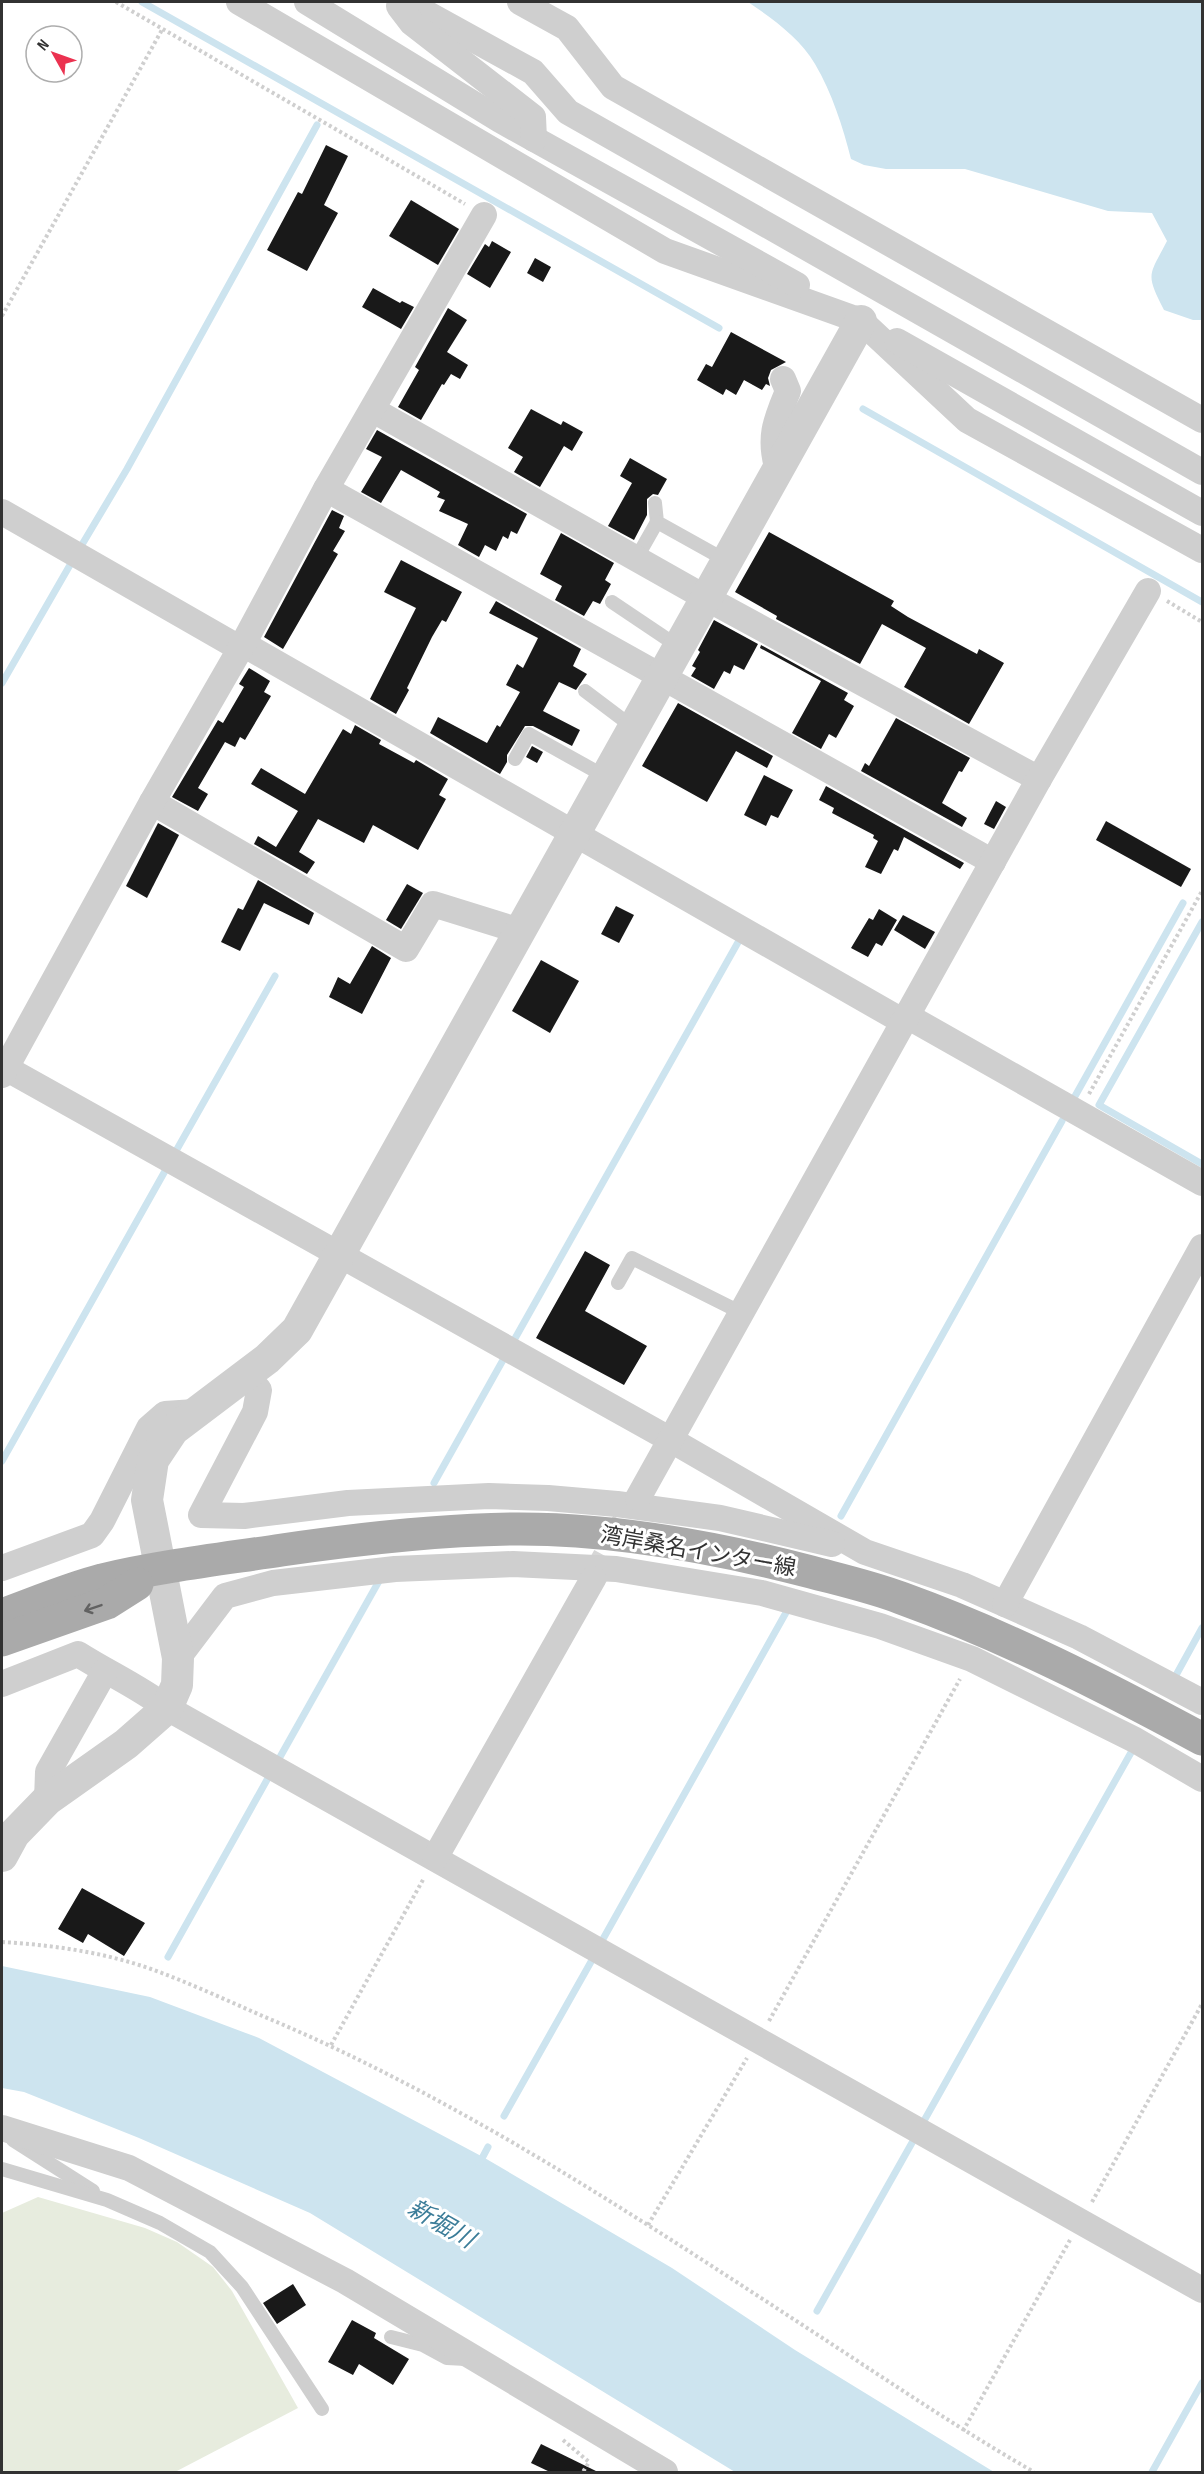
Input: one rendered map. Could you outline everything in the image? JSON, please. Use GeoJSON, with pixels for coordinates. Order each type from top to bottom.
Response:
{"type":"FeatureCollection","features":[{"type":"Feature","properties":{"kind":"main road","name":"湾岸桑名インター線"},"geometry":{"type":"LineString","coordinates":[[2,1615],[101,1581],[161,1568],[339,1542],[514,1529],[585,1532],[736,1554],[899,1597],[986,1631],[1068,1668],[1203,1739]]}},
{"type":"Feature","properties":{"kind":"main road","name":"湾岸桑名インター線"},"geometry":{"type":"LineString","coordinates":[[2,1640],[107,1603],[161,1568]]}},
{"type":"Feature","properties":{"kind":"street"},"geometry":{"type":"LineString","coordinates":[[239,2],[665,251],[861,321],[967,420],[1203,550]]}},
{"type":"Feature","properties":{"kind":"street"},"geometry":{"type":"LineString","coordinates":[[307,2],[534,139],[1203,513]]}},
{"type":"Feature","properties":{"kind":"street"},"geometry":{"type":"LineString","coordinates":[[395,2],[411,23],[533,117],[534,139]]}},
{"type":"Feature","properties":{"kind":"street"},"geometry":{"type":"LineString","coordinates":[[406,2],[533,72],[567,112],[1203,472]]}},
{"type":"Feature","properties":{"kind":"street"},"geometry":{"type":"LineString","coordinates":[[520,2],[567,28],[614,87],[1203,420]]}},
{"type":"Feature","properties":{"kind":"street"},"geometry":{"type":"LineString","coordinates":[[484,215],[326,489],[242,646],[3,1070],[671,1440],[865,1552]]}},
{"type":"Feature","properties":{"kind":"street"},"geometry":{"type":"LineString","coordinates":[[2,1856],[14,1834],[46,1800],[126,1744],[167,1708],[177,1685],[178,1658],[147,1500],[153,1460],[174,1431],[195,1412],[246,1375],[297,1330],[861,321]]}},
{"type":"Feature","properties":{"kind":"street"},"geometry":{"type":"LineString","coordinates":[[778,470],[774,457],[774,428],[788,391],[783,379]]}},
{"type":"Feature","properties":{"kind":"street"},"geometry":{"type":"LineString","coordinates":[[373,410],[706,598],[1039,779]]}},
{"type":"Feature","properties":{"kind":"street"},"geometry":{"type":"LineString","coordinates":[[326,489],[993,862]]}},
{"type":"Feature","properties":{"kind":"street"},"geometry":{"type":"LineString","coordinates":[[2,512],[905,1019],[1203,1182]]}},
{"type":"Feature","properties":{"kind":"street"},"geometry":{"type":"LineString","coordinates":[[638,1498],[1039,779],[1148,591]]}},
{"type":"Feature","properties":{"kind":"street"},"geometry":{"type":"LineString","coordinates":[[152,802],[406,949],[433,904],[520,931]]}},
{"type":"Feature","properties":{"kind":"street"},"geometry":{"type":"LineString","coordinates":[[1005,1604],[1203,1247]]}},
{"type":"Feature","properties":{"kind":"street"},"geometry":{"type":"LineString","coordinates":[[246,1375],[259,1390],[255,1412],[201,1515],[244,1516],[348,1503],[489,1496],[617,1504],[720,1518],[865,1552],[962,1585],[1079,1637],[1203,1702]]}},
{"type":"Feature","properties":{"kind":"street"},"geometry":{"type":"LineString","coordinates":[[2,1568],[92,1535],[102,1521],[149,1428],[165,1414],[195,1412]]}},
{"type":"Feature","properties":{"kind":"street"},"geometry":{"type":"LineString","coordinates":[[178,1658],[225,1596],[273,1583],[395,1569],[513,1564],[616,1569],[762,1593],[880,1626],[972,1659],[1135,1740],[1203,1779]]}},
{"type":"Feature","properties":{"kind":"street"},"geometry":{"type":"LineString","coordinates":[[435,1858],[593,1579]]}},
{"type":"Feature","properties":{"kind":"street"},"geometry":{"type":"LineString","coordinates":[[2,1684],[78,1654],[105,1671],[140,1688],[167,1708],[1203,2290]]}},
{"type":"Feature","properties":{"kind":"street"},"geometry":{"type":"LineString","coordinates":[[46,1800],[48,1772],[105,1671]]}},
{"type":"Feature","properties":{"kind":"street"},"geometry":{"type":"LineString","coordinates":[[4,2135],[129,2168],[345,2281],[665,2472]]}},
{"type":"Feature","properties":{"kind":"lane"},"geometry":{"type":"LineString","coordinates":[[636,558],[657,522],[655,503]]}},
{"type":"Feature","properties":{"kind":"lane"},"geometry":{"type":"LineString","coordinates":[[657,522],[727,561]]}},
{"type":"Feature","properties":{"kind":"lane"},"geometry":{"type":"LineString","coordinates":[[612,602],[679,647]]}},
{"type":"Feature","properties":{"kind":"lane"},"geometry":{"type":"LineString","coordinates":[[585,692],[634,728]]}},
{"type":"Feature","properties":{"kind":"lane"},"geometry":{"type":"LineString","coordinates":[[515,759],[529,734],[606,777]]}},
{"type":"Feature","properties":{"kind":"lane"},"geometry":{"type":"LineString","coordinates":[[618,1283],[632,1258],[742,1313]]}},
{"type":"Feature","properties":{"kind":"lane"},"geometry":{"type":"LineString","coordinates":[[4,2135],[107,2200]]}},
{"type":"Feature","properties":{"kind":"lane"},"geometry":{"type":"LineString","coordinates":[[2,2169],[107,2200],[160,2223],[210,2252],[242,2287],[322,2409]]}},
{"type":"Feature","properties":{"kind":"lane"},"geometry":{"type":"LineString","coordinates":[[391,2337],[423,2345],[447,2358],[477,2360]]}},
{"type":"Feature","properties":{"kind":"path"},"geometry":{"type":"LineString","coordinates":[[116,2],[163,27],[484,215]]}},
{"type":"Feature","properties":{"kind":"path"},"geometry":{"type":"LineString","coordinates":[[2,316],[163,27]]}},
{"type":"Feature","properties":{"kind":"path"},"geometry":{"type":"LineString","coordinates":[[1148,591],[1203,622]]}},
{"type":"Feature","properties":{"kind":"path"},"geometry":{"type":"LineString","coordinates":[[1078,1113],[1203,891]]}},
{"type":"Feature","properties":{"kind":"path"},"geometry":{"type":"LineString","coordinates":[[648,2225],[759,2039],[972,1659]]}},
{"type":"Feature","properties":{"kind":"path"},"geometry":{"type":"LineString","coordinates":[[331,2045],[435,1858]]}},
{"type":"Feature","properties":{"kind":"path"},"geometry":{"type":"LineString","coordinates":[[2,1942],[52,1945],[107,1956],[151,1969],[331,2045],[499,2134],[648,2225],[963,2431],[1034,2472]]}},
{"type":"Feature","properties":{"kind":"path"},"geometry":{"type":"LineString","coordinates":[[583,2472],[589,2462]]}},
{"type":"Feature","properties":{"kind":"shaded area"},"geometry":{"type":"Polygon","coordinates":[[[38,2197],[145,2228],[177,2242],[213,2267],[232,2291],[298,2408],[175,2472],[2,2472],[2,2213],[38,2197]]]}},
{"type":"Feature","properties":{"kind":"water"},"geometry":{"type":"Polygon","coordinates":[[[748,2],[1202,2],[1202,320],[1193,320],[1164,310],[1158,298],[1152,281],[1153,268],[1167,241],[1152,213],[1108,211],[965,169],[886,169],[864,165],[851,159],[832,98],[815,64],[802,46],[785,30],[748,2]]]}},
{"type":"Feature","properties":{"kind":"water","name":"新堀川"},"geometry":{"type":"Polygon","coordinates":[[[2,1966],[150,1997],[259,2038],[483,2157],[672,2268],[795,2350],[994,2472],[735,2472],[310,2213],[139,2138],[24,2092],[2,2088],[2,1966]]]}},
{"type":"Feature","properties":{"kind":"building"},"geometry":{"type":"Polygon","coordinates":[[[326,145],[348,156],[324,205],[338,213],[307,271],[267,250],[298,192],[302,194],[326,145]]]}},
{"type":"Feature","properties":{"kind":"building"},"geometry":{"type":"Polygon","coordinates":[[[411,200],[459,229],[438,265],[389,236],[411,200]]]}},
{"type":"Feature","properties":{"kind":"building"},"geometry":{"type":"Polygon","coordinates":[[[492,241],[511,252],[490,288],[467,274],[485,244],[489,247],[492,241]]]}},
{"type":"Feature","properties":{"kind":"building"},"geometry":{"type":"Polygon","coordinates":[[[535,258],[551,267],[543,282],[527,273],[535,258]]]}},
{"type":"Feature","properties":{"kind":"building"},"geometry":{"type":"Polygon","coordinates":[[[373,288],[400,303],[402,301],[414,307],[401,329],[362,307],[373,288]]]}},
{"type":"Feature","properties":{"kind":"building"},"geometry":{"type":"Polygon","coordinates":[[[448,308],[467,320],[447,352],[468,365],[460,379],[451,374],[444,385],[442,384],[421,420],[398,407],[419,370],[415,367],[448,308]]]}},
{"type":"Feature","properties":{"kind":"building"},"geometry":{"type":"Polygon","coordinates":[[[731,332],[786,362],[771,370],[768,378],[770,386],[766,384],[762,390],[744,380],[736,395],[726,389],[723,395],[697,380],[706,364],[712,367],[731,332]]]}},
{"type":"Feature","properties":{"kind":"building"},"geometry":{"type":"Polygon","coordinates":[[[531,409],[561,425],[563,421],[583,432],[572,451],[564,446],[540,487],[514,472],[523,457],[508,448],[531,409]]]}},
{"type":"Feature","properties":{"kind":"building"},"geometry":{"type":"Polygon","coordinates":[[[377,430],[527,514],[517,534],[511,531],[508,539],[503,536],[496,551],[485,545],[479,557],[458,545],[468,524],[439,511],[445,500],[437,497],[440,492],[401,470],[381,503],[361,492],[382,457],[366,449],[377,430]]]}},
{"type":"Feature","properties":{"kind":"building"},"geometry":{"type":"Polygon","coordinates":[[[630,458],[667,479],[658,495],[653,494],[647,499],[647,515],[634,540],[608,526],[632,483],[620,476],[630,458]]]}},
{"type":"Feature","properties":{"kind":"building"},"geometry":{"type":"Polygon","coordinates":[[[332,510],[344,516],[339,528],[345,531],[333,551],[338,554],[283,649],[264,637],[332,510]]]}},
{"type":"Feature","properties":{"kind":"building"},"geometry":{"type":"Polygon","coordinates":[[[769,532],[894,601],[891,606],[908,617],[977,654],[979,649],[1004,663],[969,724],[904,687],[926,648],[882,624],[860,664],[776,619],[777,616],[735,592],[769,532]]]}},
{"type":"Feature","properties":{"kind":"building"},"geometry":{"type":"Polygon","coordinates":[[[561,533],[614,563],[605,580],[611,584],[600,604],[593,601],[584,616],[555,600],[562,586],[540,574],[561,533]]]}},
{"type":"Feature","properties":{"kind":"building"},"geometry":{"type":"Polygon","coordinates":[[[401,560],[462,592],[446,622],[442,620],[432,637],[396,714],[370,699],[416,608],[384,592],[401,560]]]}},
{"type":"Feature","properties":{"kind":"building"},"geometry":{"type":"Polygon","coordinates":[[[496,601],[581,649],[573,666],[587,674],[576,690],[559,682],[543,711],[580,730],[572,746],[533,726],[525,726],[507,755],[507,762],[500,774],[430,733],[438,717],[487,743],[497,725],[500,727],[520,692],[506,685],[517,664],[523,668],[538,638],[489,613],[496,601]]]}},
{"type":"Feature","properties":{"kind":"building"},"geometry":{"type":"Polygon","coordinates":[[[714,620],[758,644],[744,670],[734,665],[730,674],[724,671],[714,689],[691,676],[696,668],[692,666],[700,652],[698,650],[714,620]]]}},
{"type":"Feature","properties":{"kind":"building"},"geometry":{"type":"Polygon","coordinates":[[[761,645],[848,693],[844,700],[854,706],[836,738],[829,734],[821,749],[792,733],[821,681],[760,648],[761,645]]]}},
{"type":"Feature","properties":{"kind":"building"},"geometry":{"type":"Polygon","coordinates":[[[249,668],[270,681],[264,692],[271,696],[245,740],[240,737],[235,747],[225,742],[198,788],[208,794],[198,811],[172,797],[218,720],[223,723],[244,687],[239,684],[249,668]]]}},
{"type":"Feature","properties":{"kind":"building"},"geometry":{"type":"Polygon","coordinates":[[[678,703],[773,756],[767,768],[736,751],[707,802],[642,766],[678,703]]]}},
{"type":"Feature","properties":{"kind":"building"},"geometry":{"type":"Polygon","coordinates":[[[896,718],[970,758],[962,772],[959,771],[942,803],[967,818],[962,827],[861,771],[865,763],[869,766],[896,718]]]}},
{"type":"Feature","properties":{"kind":"building"},"geometry":{"type":"Polygon","coordinates":[[[355,725],[381,740],[379,744],[414,763],[416,760],[448,779],[439,795],[446,799],[418,850],[373,825],[364,843],[318,819],[299,852],[315,862],[307,874],[254,844],[258,836],[276,847],[298,811],[251,784],[261,768],[305,794],[343,729],[351,734],[355,725]]]}},
{"type":"Feature","properties":{"kind":"building"},"geometry":{"type":"Polygon","coordinates":[[[532,746],[543,752],[537,763],[526,757],[532,746]]]}},
{"type":"Feature","properties":{"kind":"building"},"geometry":{"type":"Polygon","coordinates":[[[764,775],[793,790],[778,818],[771,815],[766,826],[744,815],[764,775]]]}},
{"type":"Feature","properties":{"kind":"building"},"geometry":{"type":"Polygon","coordinates":[[[826,786],[964,863],[960,869],[904,837],[898,851],[894,849],[881,874],[865,867],[878,841],[873,838],[874,835],[832,813],[834,808],[819,800],[826,786]]]}},
{"type":"Feature","properties":{"kind":"building"},"geometry":{"type":"Polygon","coordinates":[[[996,801],[1006,807],[994,829],[984,824],[996,801]]]}},
{"type":"Feature","properties":{"kind":"building"},"geometry":{"type":"Polygon","coordinates":[[[1106,821],[1191,869],[1181,887],[1096,840],[1106,821]]]}},
{"type":"Feature","properties":{"kind":"building"},"geometry":{"type":"Polygon","coordinates":[[[158,823],[179,835],[147,898],[126,886],[158,823]]]}},
{"type":"Feature","properties":{"kind":"building"},"geometry":{"type":"Polygon","coordinates":[[[258,880],[314,913],[309,925],[264,903],[240,951],[221,942],[238,908],[243,910],[258,880]]]}},
{"type":"Feature","properties":{"kind":"building"},"geometry":{"type":"Polygon","coordinates":[[[407,884],[423,893],[401,929],[386,920],[407,884]]]}},
{"type":"Feature","properties":{"kind":"building"},"geometry":{"type":"Polygon","coordinates":[[[616,906],[634,915],[619,943],[601,934],[616,906]]]}},
{"type":"Feature","properties":{"kind":"building"},"geometry":{"type":"Polygon","coordinates":[[[879,909],[897,920],[882,946],[876,943],[868,957],[851,948],[869,918],[873,920],[879,909]]]}},
{"type":"Feature","properties":{"kind":"building"},"geometry":{"type":"Polygon","coordinates":[[[903,915],[935,932],[925,949],[894,930],[903,915]]]}},
{"type":"Feature","properties":{"kind":"building"},"geometry":{"type":"Polygon","coordinates":[[[372,946],[391,958],[362,1014],[329,997],[338,977],[350,984],[372,946]]]}},
{"type":"Feature","properties":{"kind":"building"},"geometry":{"type":"Polygon","coordinates":[[[541,960],[579,981],[550,1033],[512,1011],[541,960]]]}},
{"type":"Feature","properties":{"kind":"building"},"geometry":{"type":"Polygon","coordinates":[[[585,1251],[610,1265],[585,1311],[647,1346],[624,1385],[536,1338],[585,1251]]]}},
{"type":"Feature","properties":{"kind":"building"},"geometry":{"type":"Polygon","coordinates":[[[82,1888],[145,1923],[124,1956],[88,1934],[83,1943],[58,1929],[82,1888]]]}},
{"type":"Feature","properties":{"kind":"building"},"geometry":{"type":"Polygon","coordinates":[[[293,2284],[306,2305],[277,2324],[263,2303],[293,2284]]]}},
{"type":"Feature","properties":{"kind":"building"},"geometry":{"type":"Polygon","coordinates":[[[352,2320],[376,2333],[374,2338],[409,2359],[393,2385],[359,2364],[353,2375],[328,2362],[352,2320]]]}},
{"type":"Feature","properties":{"kind":"building"},"geometry":{"type":"Polygon","coordinates":[[[541,2444],[598,2472],[550,2472],[531,2463],[541,2444]]]}},
{"type":"Feature","properties":{"kind":"waterway"},"geometry":{"type":"LineString","coordinates":[[142,2],[719,328]]}},
{"type":"Feature","properties":{"kind":"waterway"},"geometry":{"type":"LineString","coordinates":[[80,548],[127,469],[317,125]]}},
{"type":"Feature","properties":{"kind":"waterway"},"geometry":{"type":"LineString","coordinates":[[863,409],[1202,602]]}},
{"type":"Feature","properties":{"kind":"waterway"},"geometry":{"type":"LineString","coordinates":[[2,683],[70,565]]}},
{"type":"Feature","properties":{"kind":"waterway"},"geometry":{"type":"LineString","coordinates":[[1074,1098],[1183,903]]}},
{"type":"Feature","properties":{"kind":"waterway"},"geometry":{"type":"LineString","coordinates":[[1202,922],[1099,1105],[1202,1164]]}},
{"type":"Feature","properties":{"kind":"waterway"},"geometry":{"type":"LineString","coordinates":[[513,1342],[741,937]]}},
{"type":"Feature","properties":{"kind":"waterway"},"geometry":{"type":"LineString","coordinates":[[176,1151],[275,976]]}},
{"type":"Feature","properties":{"kind":"waterway"},"geometry":{"type":"LineString","coordinates":[[841,1516],[1062,1121]]}},
{"type":"Feature","properties":{"kind":"waterway"},"geometry":{"type":"LineString","coordinates":[[2,1461],[165,1171]]}},
{"type":"Feature","properties":{"kind":"waterway"},"geometry":{"type":"LineString","coordinates":[[434,1483],[503,1360]]}},
{"type":"Feature","properties":{"kind":"waterway"},"geometry":{"type":"LineString","coordinates":[[280,1757],[379,1581]]}},
{"type":"Feature","properties":{"kind":"waterway"},"geometry":{"type":"LineString","coordinates":[[603,1939],[788,1609]]}},
{"type":"Feature","properties":{"kind":"waterway"},"geometry":{"type":"LineString","coordinates":[[1175,1677],[1202,1628]]}},
{"type":"Feature","properties":{"kind":"waterway"},"geometry":{"type":"LineString","coordinates":[[925,2119],[1133,1749]]}},
{"type":"Feature","properties":{"kind":"waterway"},"geometry":{"type":"LineString","coordinates":[[168,1957],[268,1778]]}},
{"type":"Feature","properties":{"kind":"waterway"},"geometry":{"type":"LineString","coordinates":[[504,2116],[592,1960]]}},
{"type":"Feature","properties":{"kind":"waterway"},"geometry":{"type":"LineString","coordinates":[[817,2311],[913,2141]]}},
{"type":"Feature","properties":{"kind":"waterway"},"geometry":{"type":"LineString","coordinates":[[479,2164],[488,2147]]}},
{"type":"Feature","properties":{"kind":"waterway"},"geometry":{"type":"LineString","coordinates":[[1152,2472],[1202,2383]]}},
{"type":"Feature","properties":{"kind":"tunnel"},"geometry":{"type":"LineString","coordinates":[[593,1579],[638,1498]]}}]}
